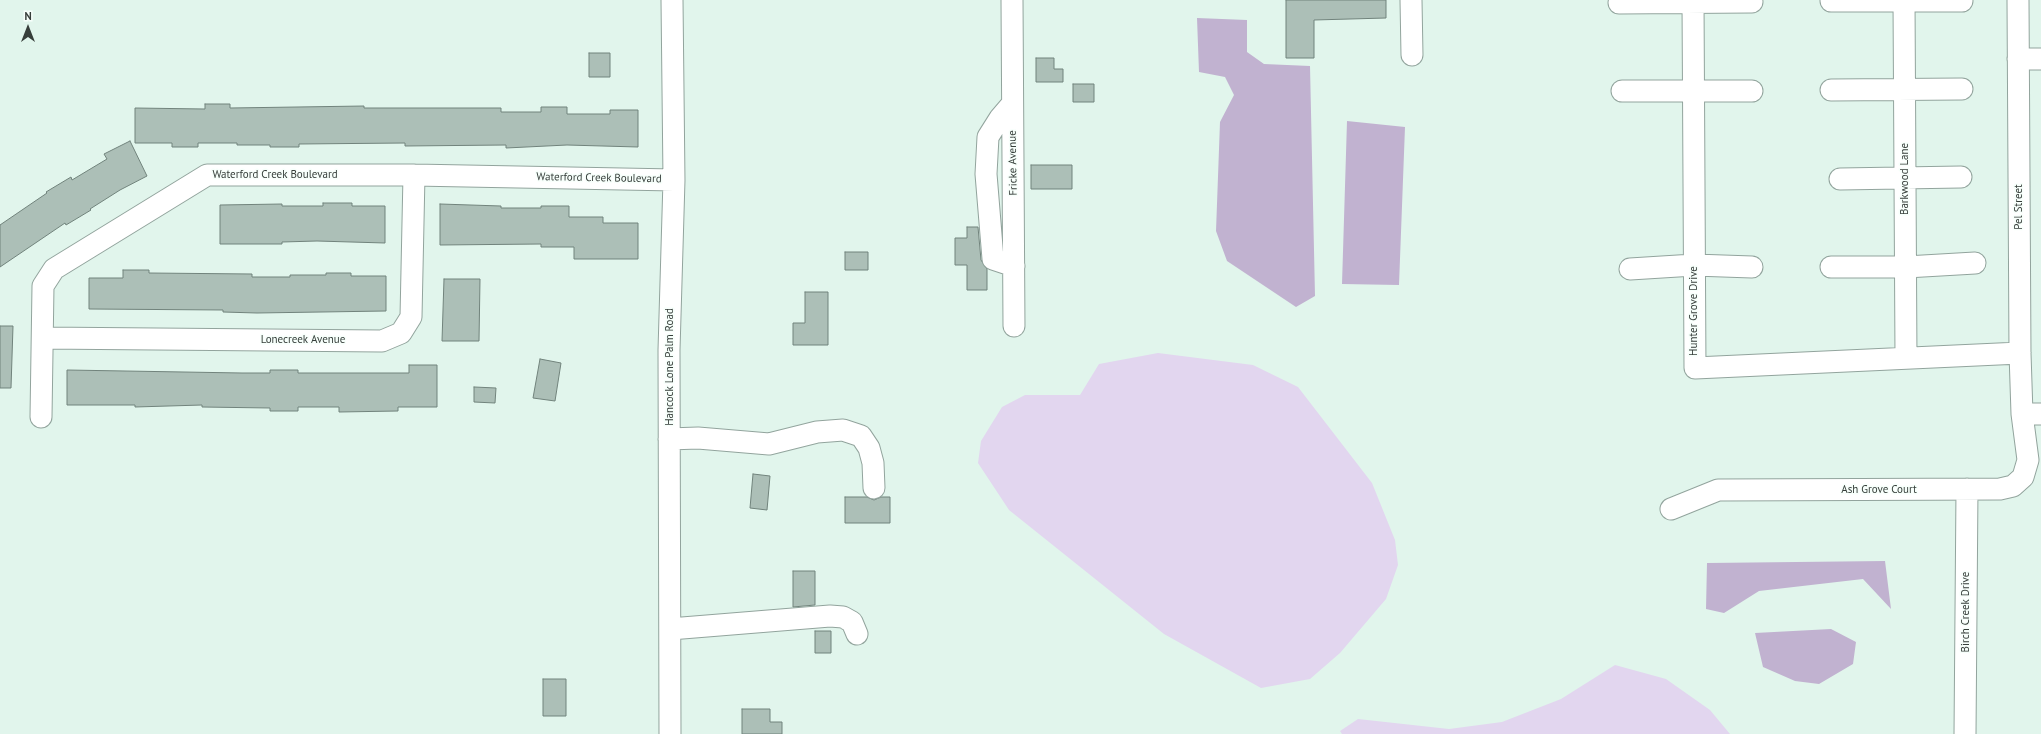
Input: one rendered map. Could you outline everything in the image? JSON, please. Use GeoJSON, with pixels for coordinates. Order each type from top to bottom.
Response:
{"type":"FeatureCollection","features":[{"type":"Feature","properties":{"kind":"street","name":"Hancock Lone Palm Road"},"geometry":{"type":"LineString","coordinates":[[670,734],[669,350],[674,180],[672,0]]}},
{"type":"Feature","properties":{"kind":"street","name":"Fricke Avenue"},"geometry":{"type":"LineString","coordinates":[[1012,0],[1014,326]]}},
{"type":"Feature","properties":{"kind":"street"},"geometry":{"type":"LineString","coordinates":[[1411,0],[1412,55]]}},
{"type":"Feature","properties":{"kind":"street","name":"Barkwood Lane"},"geometry":{"type":"LineString","coordinates":[[1904,0],[1906,358]]}},
{"type":"Feature","properties":{"kind":"street","name":"Pel Street"},"geometry":{"type":"LineString","coordinates":[[2018,0],[2020,353],[2032,414]]}},
{"type":"Feature","properties":{"kind":"street"},"geometry":{"type":"LineString","coordinates":[[1619,3],[1693,1],[1752,2]]}},
{"type":"Feature","properties":{"kind":"street","name":"Hunter Grove Drive"},"geometry":{"type":"LineString","coordinates":[[1693,1],[1695,368],[2020,353]]}},
{"type":"Feature","properties":{"kind":"street"},"geometry":{"type":"LineString","coordinates":[[1831,1],[1962,1]]}},
{"type":"Feature","properties":{"kind":"street"},"geometry":{"type":"LineString","coordinates":[[2018,59],[2041,59]]}},
{"type":"Feature","properties":{"kind":"street"},"geometry":{"type":"LineString","coordinates":[[1831,90],[1962,89]]}},
{"type":"Feature","properties":{"kind":"street"},"geometry":{"type":"LineString","coordinates":[[1622,91],[1752,91]]}},
{"type":"Feature","properties":{"kind":"street","name":"Waterford Creek Boulevard"},"geometry":{"type":"LineString","coordinates":[[41,417],[43,286],[54,269],[207,175],[414,175],[674,180]]}},
{"type":"Feature","properties":{"kind":"street","name":"Lonecreek Avenue"},"geometry":{"type":"LineString","coordinates":[[43,338],[382,341],[401,333],[411,317],[414,175]]}},
{"type":"Feature","properties":{"kind":"street"},"geometry":{"type":"LineString","coordinates":[[1840,179],[1961,177]]}},
{"type":"Feature","properties":{"kind":"street"},"geometry":{"type":"LineString","coordinates":[[1832,267],[1906,267],[1975,263]]}},
{"type":"Feature","properties":{"kind":"street"},"geometry":{"type":"LineString","coordinates":[[1630,269],[1694,265],[1752,267]]}},
{"type":"Feature","properties":{"kind":"street","name":"Ash Grove Court"},"geometry":{"type":"LineString","coordinates":[[1671,509],[1718,490],[2000,489],[2013,486],[2023,477],[2028,460],[2032,414]]}},
{"type":"Feature","properties":{"kind":"street"},"geometry":{"type":"LineString","coordinates":[[669,439],[698,438],[770,444],[817,432],[843,430],[861,436],[869,448],[873,463],[874,488]]}},
{"type":"Feature","properties":{"kind":"street","name":"Birch Creek Drive"},"geometry":{"type":"LineString","coordinates":[[1965,734],[1967,489]]}},
{"type":"Feature","properties":{"kind":"street"},"geometry":{"type":"LineString","coordinates":[[670,629],[830,616],[843,617],[852,622],[856,634]]}},
{"type":"Feature","properties":{"kind":"shaded area"},"geometry":{"type":"Polygon","coordinates":[[[1197,18],[1247,20],[1247,52],[1264,64],[1310,66],[1315,296],[1296,307],[1227,261],[1216,231],[1220,122],[1234,95],[1225,77],[1199,72],[1197,18]]]}},
{"type":"Feature","properties":{"kind":"shaded area"},"geometry":{"type":"Polygon","coordinates":[[[1347,121],[1405,127],[1399,285],[1342,284],[1347,121]]]}},
{"type":"Feature","properties":{"kind":"shaded area"},"geometry":{"type":"Polygon","coordinates":[[[1158,353],[1253,365],[1298,387],[1372,483],[1395,540],[1398,565],[1386,599],[1340,653],[1310,679],[1261,688],[1164,634],[1009,510],[978,463],[981,441],[1002,407],[1025,395],[1080,395],[1099,364],[1158,353]]]}},
{"type":"Feature","properties":{"kind":"shaded area"},"geometry":{"type":"Polygon","coordinates":[[[1885,561],[1891,609],[1863,579],[1759,591],[1724,613],[1706,609],[1707,563],[1885,561]]]}},
{"type":"Feature","properties":{"kind":"shaded area"},"geometry":{"type":"Polygon","coordinates":[[[1831,629],[1856,642],[1853,664],[1819,684],[1795,681],[1763,667],[1755,633],[1831,629]]]}},
{"type":"Feature","properties":{"kind":"shaded area"},"geometry":{"type":"Polygon","coordinates":[[[1615,665],[1666,679],[1710,710],[1730,734],[1342,734],[1340,731],[1358,719],[1449,729],[1502,722],[1561,699],[1615,665]]]}},
{"type":"Feature","properties":{"kind":"building"},"geometry":{"type":"Polygon","coordinates":[[[1286,0],[1386,0],[1386,18],[1314,20],[1314,58],[1286,58],[1286,0]]]}},
{"type":"Feature","properties":{"kind":"building"},"geometry":{"type":"Polygon","coordinates":[[[589,53],[610,53],[610,77],[589,77],[589,53]]]}},
{"type":"Feature","properties":{"kind":"building"},"geometry":{"type":"Polygon","coordinates":[[[1036,58],[1054,58],[1054,69],[1063,69],[1063,82],[1036,82],[1036,58]]]}},
{"type":"Feature","properties":{"kind":"building"},"geometry":{"type":"Polygon","coordinates":[[[1073,84],[1094,84],[1094,102],[1073,102],[1073,84]]]}},
{"type":"Feature","properties":{"kind":"building"},"geometry":{"type":"Polygon","coordinates":[[[205,104],[230,104],[230,108],[364,106],[364,108],[501,108],[501,112],[541,112],[541,107],[567,107],[567,114],[610,114],[610,110],[638,110],[638,147],[567,145],[506,148],[506,145],[405,146],[405,143],[299,144],[299,147],[270,147],[270,145],[237,145],[237,143],[198,143],[198,147],[172,147],[172,143],[135,143],[135,108],[205,109],[205,104]]]}},
{"type":"Feature","properties":{"kind":"building"},"geometry":{"type":"Polygon","coordinates":[[[130,141],[147,176],[120,190],[66,225],[65,223],[0,267],[0,225],[47,193],[46,192],[71,177],[72,180],[107,159],[104,154],[130,141]]]}},
{"type":"Feature","properties":{"kind":"building"},"geometry":{"type":"Polygon","coordinates":[[[1031,165],[1072,165],[1072,189],[1031,189],[1031,165]]]}},
{"type":"Feature","properties":{"kind":"building"},"geometry":{"type":"Polygon","coordinates":[[[323,203],[352,203],[352,206],[385,206],[385,243],[317,241],[282,242],[282,244],[220,244],[220,205],[282,204],[282,206],[323,206],[323,203]]]}},
{"type":"Feature","properties":{"kind":"building"},"geometry":{"type":"Polygon","coordinates":[[[440,204],[501,206],[501,208],[569,206],[569,217],[603,217],[603,223],[638,223],[638,259],[574,259],[574,247],[541,247],[541,244],[440,245],[440,204]]]}},
{"type":"Feature","properties":{"kind":"building"},"geometry":{"type":"Polygon","coordinates":[[[967,227],[978,227],[981,260],[987,269],[987,290],[967,290],[967,265],[955,265],[955,238],[967,238],[967,227]]]}},
{"type":"Feature","properties":{"kind":"building"},"geometry":{"type":"Polygon","coordinates":[[[845,252],[868,252],[868,270],[845,270],[845,252]]]}},
{"type":"Feature","properties":{"kind":"building"},"geometry":{"type":"Polygon","coordinates":[[[123,270],[149,270],[149,273],[252,274],[252,277],[290,277],[290,275],[326,275],[326,273],[351,273],[351,276],[386,276],[386,311],[257,313],[223,312],[223,310],[89,309],[89,278],[123,278],[123,270]]]}},
{"type":"Feature","properties":{"kind":"building"},"geometry":{"type":"Polygon","coordinates":[[[444,279],[480,279],[479,341],[442,341],[444,279]]]}},
{"type":"Feature","properties":{"kind":"building"},"geometry":{"type":"Polygon","coordinates":[[[805,292],[828,292],[828,345],[793,345],[793,323],[805,323],[805,292]]]}},
{"type":"Feature","properties":{"kind":"building"},"geometry":{"type":"Polygon","coordinates":[[[0,326],[13,326],[11,388],[0,388],[0,326]]]}},
{"type":"Feature","properties":{"kind":"building"},"geometry":{"type":"Polygon","coordinates":[[[540,359],[561,363],[555,401],[533,398],[540,359]]]}},
{"type":"Feature","properties":{"kind":"building"},"geometry":{"type":"Polygon","coordinates":[[[409,365],[437,365],[437,407],[398,407],[398,411],[339,412],[339,407],[298,407],[298,411],[270,411],[270,408],[202,407],[202,405],[135,407],[135,405],[67,405],[67,370],[270,373],[270,370],[298,370],[298,373],[409,373],[409,365]]]}},
{"type":"Feature","properties":{"kind":"building"},"geometry":{"type":"Polygon","coordinates":[[[474,387],[496,388],[495,403],[474,402],[474,387]]]}},
{"type":"Feature","properties":{"kind":"building"},"geometry":{"type":"Polygon","coordinates":[[[753,474],[770,476],[767,510],[750,508],[753,474]]]}},
{"type":"Feature","properties":{"kind":"building"},"geometry":{"type":"Polygon","coordinates":[[[845,497],[867,497],[874,500],[881,497],[890,497],[890,523],[845,523],[845,497]]]}},
{"type":"Feature","properties":{"kind":"building"},"geometry":{"type":"Polygon","coordinates":[[[793,571],[815,571],[815,605],[793,607],[793,571]]]}},
{"type":"Feature","properties":{"kind":"building"},"geometry":{"type":"Polygon","coordinates":[[[815,631],[831,631],[831,653],[815,653],[815,631]]]}},
{"type":"Feature","properties":{"kind":"building"},"geometry":{"type":"Polygon","coordinates":[[[543,679],[566,679],[566,716],[543,716],[543,679]]]}},
{"type":"Feature","properties":{"kind":"building"},"geometry":{"type":"Polygon","coordinates":[[[742,709],[770,709],[770,722],[782,722],[782,734],[742,734],[742,709]]]}}]}
